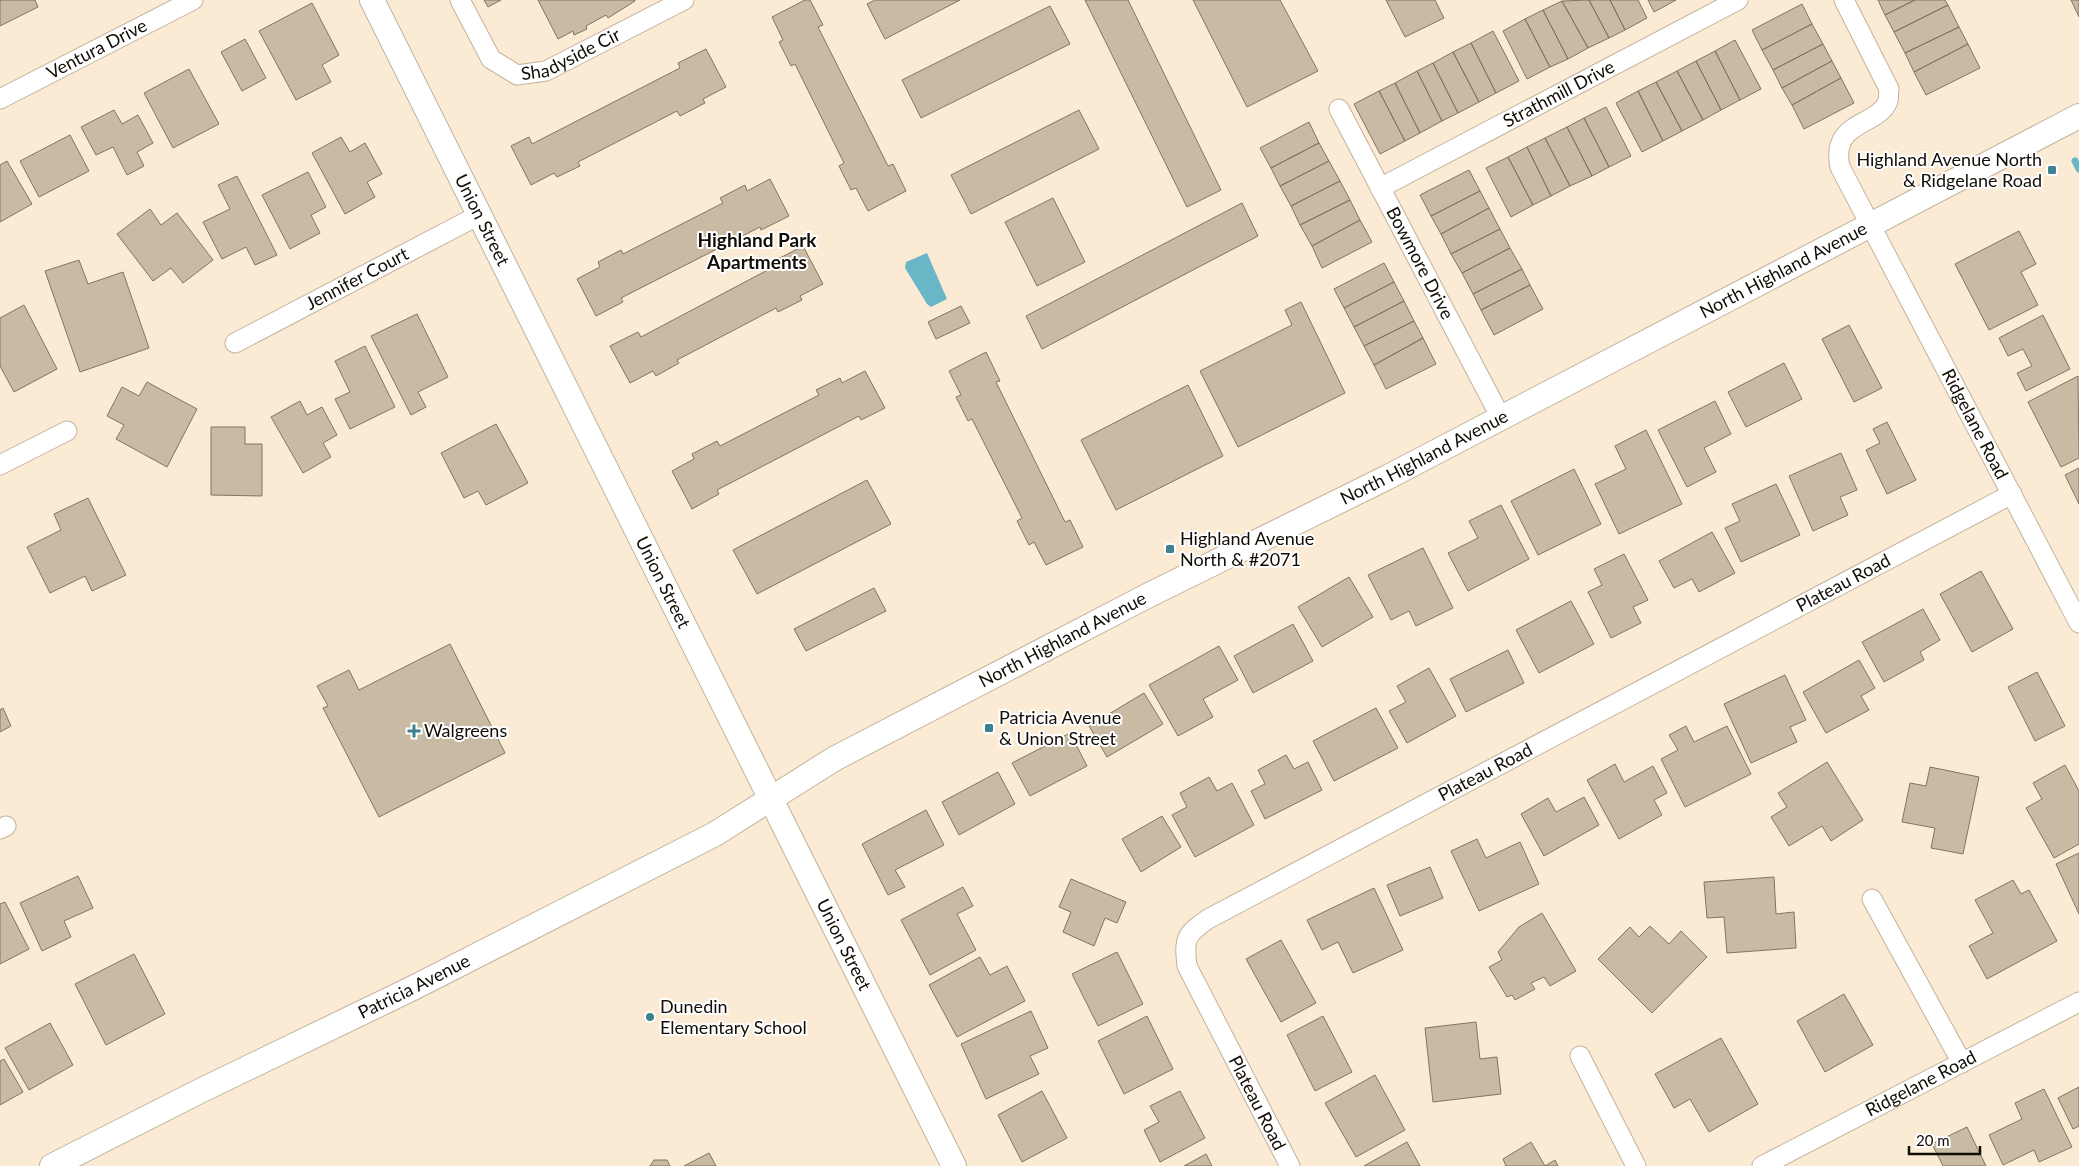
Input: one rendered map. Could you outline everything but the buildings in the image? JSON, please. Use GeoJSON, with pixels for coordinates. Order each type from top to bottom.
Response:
{"type":"FeatureCollection","features":[{"type":"Feature","properties":{"kind":"street","name":"Ventura Drive"},"geometry":{"type":"LineString","coordinates":[[0,99],[192,0]]}},
{"type":"Feature","properties":{"kind":"street","name":"Union Street"},"geometry":{"type":"LineString","coordinates":[[372,0],[954,1166]]}},
{"type":"Feature","properties":{"kind":"street","name":"Shadyside Cir"},"geometry":{"type":"LineString","coordinates":[[460,0],[491,59],[517,75],[546,71],[684,0]]}},
{"type":"Feature","properties":{"kind":"street","name":"Strathmill Drive"},"geometry":{"type":"LineString","coordinates":[[1380,188],[1738,0]]}},
{"type":"Feature","properties":{"kind":"street","name":"Ridgelane Road"},"geometry":{"type":"LineString","coordinates":[[1844,0],[1889,89],[1888,102],[1881,110],[1844,136],[1838,158],[1844,175],[2079,623]]}},
{"type":"Feature","properties":{"kind":"street","name":"Bowmore Drive"},"geometry":{"type":"LineString","coordinates":[[1339,109],[1500,418]]}},
{"type":"Feature","properties":{"kind":"street","name":"North Highland Avenue"},"geometry":{"type":"LineString","coordinates":[[771,799],[834,759],[1147,596],[1386,478],[2079,116]]}},
{"type":"Feature","properties":{"kind":"street","name":"Jennifer Court"},"geometry":{"type":"LineString","coordinates":[[236,343],[479,215]]}},
{"type":"Feature","properties":{"kind":"street"},"geometry":{"type":"LineString","coordinates":[[0,465],[67,431]]}},
{"type":"Feature","properties":{"kind":"street","name":"Plateau Road"},"geometry":{"type":"LineString","coordinates":[[1290,1166],[1186,966],[1185,945],[1189,932],[1208,919],[2012,494]]}},
{"type":"Feature","properties":{"kind":"street","name":"Patricia Avenue"},"geometry":{"type":"LineString","coordinates":[[52,1166],[200,1091],[439,975],[715,834],[771,799]]}},
{"type":"Feature","properties":{"kind":"street"},"geometry":{"type":"LineString","coordinates":[[1872,899],[1962,1063]]}},
{"type":"Feature","properties":{"kind":"street","name":"Ridgelane Road"},"geometry":{"type":"LineString","coordinates":[[1762,1166],[2079,1002]]}},
{"type":"Feature","properties":{"kind":"street"},"geometry":{"type":"LineString","coordinates":[[1580,1056],[1636,1166]]}},
{"type":"Feature","properties":{"kind":"water"},"geometry":{"type":"Polygon","coordinates":[[[927,253],[947,299],[931,307],[927,304],[905,268],[906,262],[927,253]]]}},
{"type":"Feature","properties":{"kind":"waterway"},"geometry":{"type":"LineString","coordinates":[[2075,161],[2079,169]]}},
{"type":"Feature","properties":{"kind":"place","name":"Highland Avenue North & Ridgelane Road"},"geometry":{"type":"Point","coordinates":[2052,170]}},
{"type":"Feature","properties":{"kind":"place","name":"Highland Avenue North & #2071"},"geometry":{"type":"Point","coordinates":[1170,549]}},
{"type":"Feature","properties":{"kind":"place","name":"Patricia Avenue & Union Street"},"geometry":{"type":"Point","coordinates":[989,728]}},
{"type":"Feature","properties":{"kind":"place","name":"Walgreens"},"geometry":{"type":"Point","coordinates":[414,731]}},
{"type":"Feature","properties":{"kind":"place","name":"Dunedin Elementary School"},"geometry":{"type":"Point","coordinates":[650,1017]}},
{"type":"Feature","properties":{"kind":"district","name":"Highland Park Apartments"},"geometry":{"type":"Point","coordinates":[757,251]}}]}
